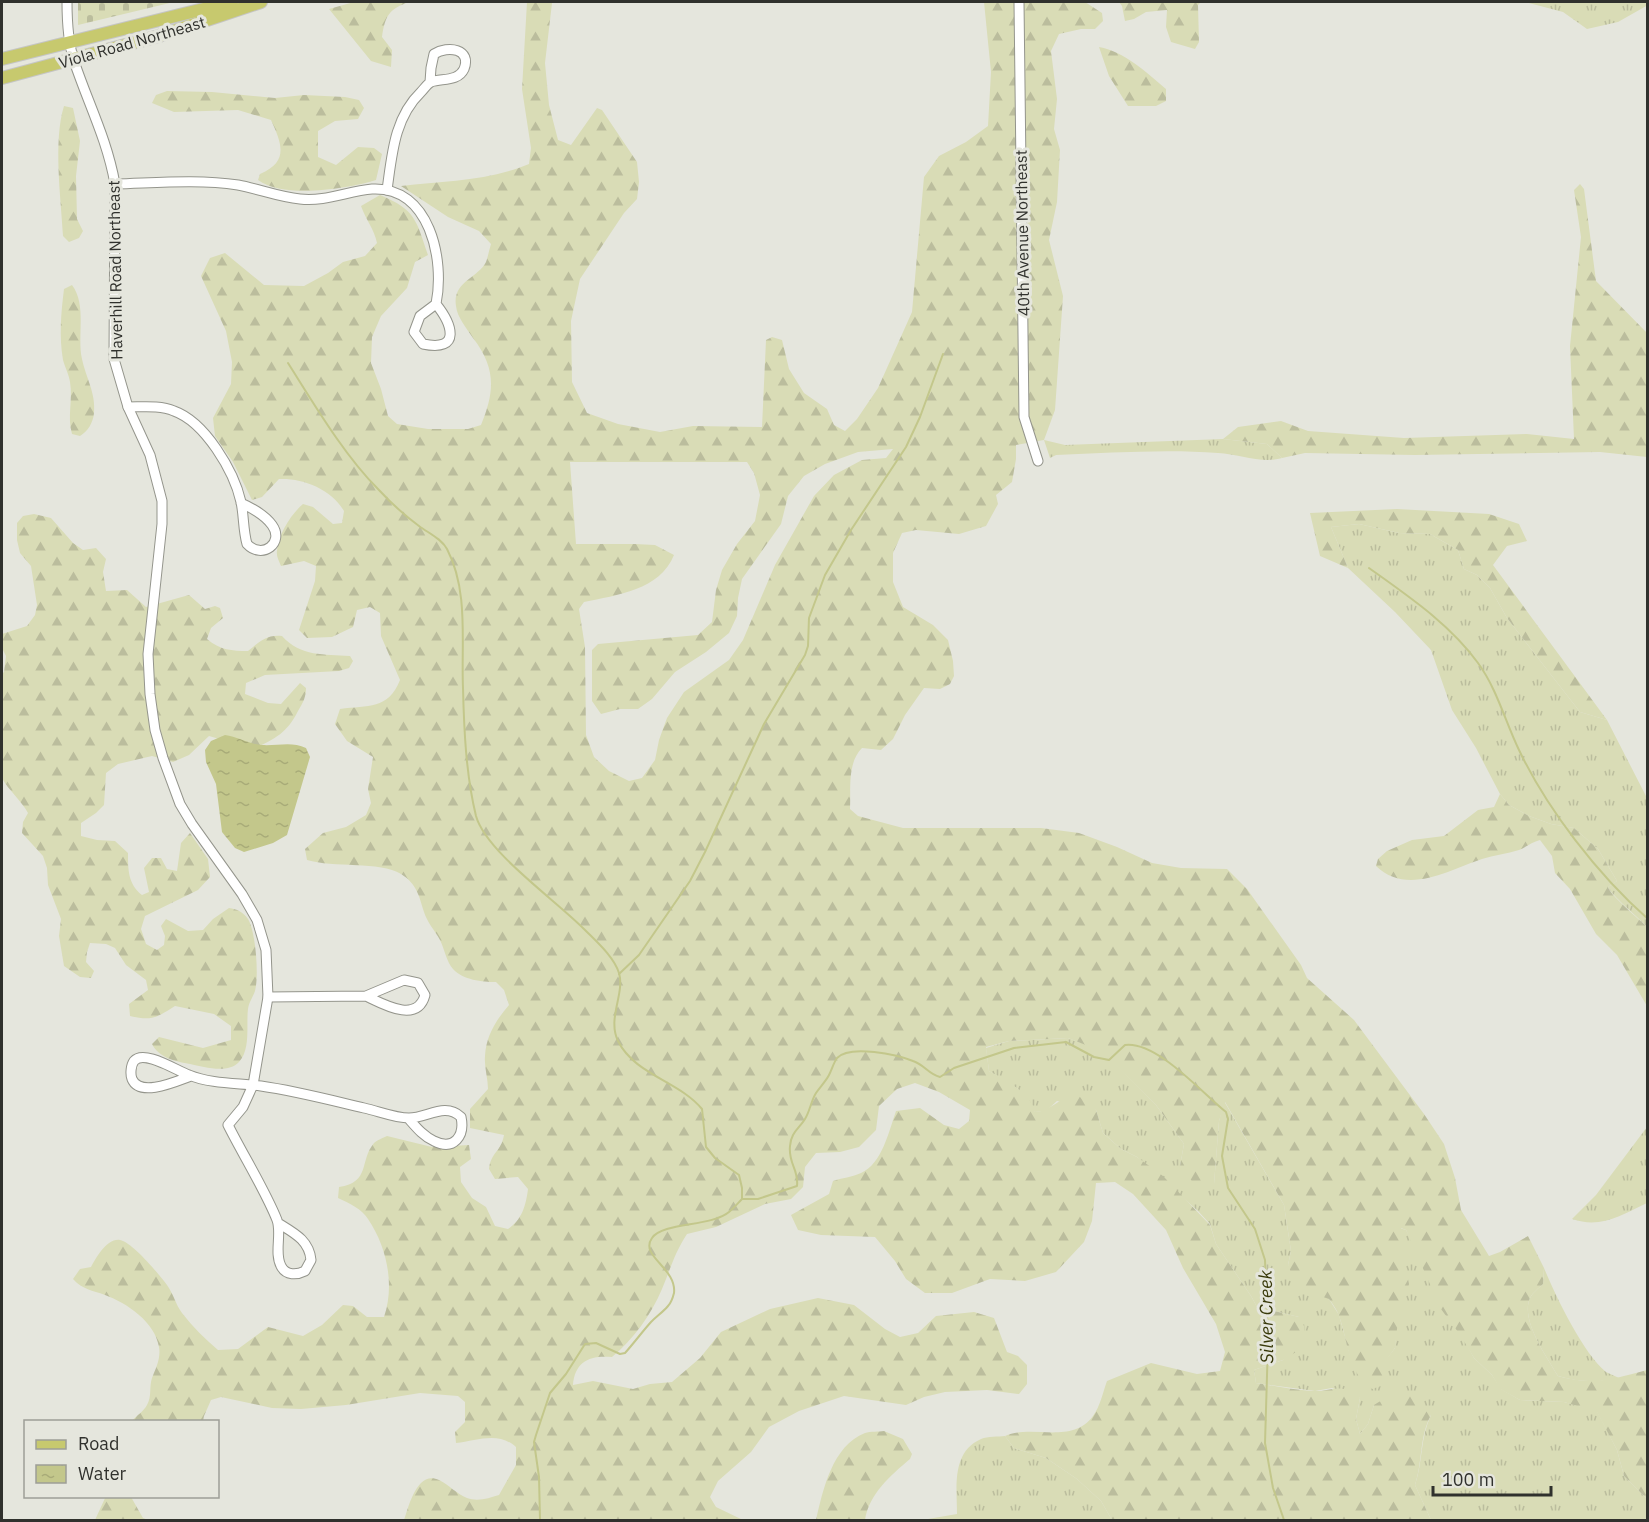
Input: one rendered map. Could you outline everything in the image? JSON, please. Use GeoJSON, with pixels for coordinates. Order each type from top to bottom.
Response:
{"type":"FeatureCollection","features":[{"type":"Feature","properties":{"kind":"main road","name":"Viola Road Northeast"},"geometry":{"type":"LineString","coordinates":[[2,60],[232,2]]}},
{"type":"Feature","properties":{"kind":"main road","name":"Viola Road Northeast"},"geometry":{"type":"LineString","coordinates":[[2,78],[159,36],[261,2]]}},
{"type":"Feature","properties":{"kind":"street","name":"Haverhill Road Northeast"},"geometry":{"type":"LineString","coordinates":[[67,2],[69,42],[73,60],[102,131],[111,159],[115,184],[114,359],[128,407],[150,455],[162,501],[162,524],[148,654],[150,694],[156,730],[163,758],[180,804],[257,920],[266,950],[267,997],[253,1085],[243,1107],[228,1125],[278,1223]]}},
{"type":"Feature","properties":{"kind":"street","name":"40th Avenue Northeast"},"geometry":{"type":"LineString","coordinates":[[1019,2],[1024,417],[1038,461]]}},
{"type":"Feature","properties":{"kind":"street"},"geometry":{"type":"LineString","coordinates":[[387,190],[398,128],[405,112],[430,82],[452,78],[459,74],[464,69],[464,56],[453,48],[446,48],[434,54],[430,68],[430,82]]}},
{"type":"Feature","properties":{"kind":"street"},"geometry":{"type":"LineString","coordinates":[[115,184],[238,185],[281,197],[303,200],[321,200],[372,189],[387,190],[401,196],[425,219],[432,237],[440,275],[436,304],[449,322],[450,339],[440,346],[423,344],[414,332],[420,316],[436,304]]}},
{"type":"Feature","properties":{"kind":"street"},"geometry":{"type":"LineString","coordinates":[[128,407],[161,407],[174,411],[203,431],[222,459],[242,502],[247,544],[257,551],[267,550],[273,546],[275,541],[276,534],[273,526],[242,502]]}},
{"type":"Feature","properties":{"kind":"street"},"geometry":{"type":"LineString","coordinates":[[267,997],[366,996],[404,980],[418,983],[425,995],[420,1006],[413,1010],[384,1005],[366,996]]}},
{"type":"Feature","properties":{"kind":"street"},"geometry":{"type":"LineString","coordinates":[[191,1076],[163,1086],[137,1086],[132,1081],[131,1068],[133,1062],[138,1059],[149,1058],[191,1076],[291,1090],[408,1118],[442,1110],[456,1113],[461,1117],[462,1123],[460,1139],[454,1143],[440,1144],[418,1130],[408,1118]]}},
{"type":"Feature","properties":{"kind":"street"},"geometry":{"type":"LineString","coordinates":[[278,1223],[301,1238],[306,1244],[311,1260],[305,1271],[292,1274],[286,1272],[281,1266],[278,1223]]}},
{"type":"Feature","properties":{"kind":"green space"},"geometry":{"type":"Polygon","coordinates":[[[78,2],[174,2],[78,25],[78,2]]]}},
{"type":"Feature","properties":{"kind":"green space"},"geometry":{"type":"Polygon","coordinates":[[[354,2],[409,2],[392,11],[385,24],[382,37],[392,50],[391,67],[371,61],[329,9],[354,2]]]}},
{"type":"Feature","properties":{"kind":"green space"},"geometry":{"type":"Polygon","coordinates":[[[527,2],[551,2],[545,63],[549,105],[558,140],[571,145],[597,108],[602,110],[637,162],[639,182],[637,199],[624,213],[580,279],[571,321],[572,382],[587,413],[618,424],[660,432],[693,426],[762,427],[766,340],[772,337],[782,340],[789,369],[804,393],[827,409],[834,425],[845,431],[857,419],[878,388],[912,312],[924,177],[939,156],[966,142],[988,126],[991,72],[984,2],[1085,2],[1102,13],[1103,21],[1095,29],[1081,29],[1059,34],[1051,51],[1057,99],[1054,129],[1060,150],[1057,202],[1049,240],[1063,296],[1055,410],[1044,440],[1016,445],[1012,482],[996,495],[998,504],[986,526],[959,534],[916,530],[902,533],[893,553],[893,582],[903,607],[933,625],[948,640],[954,676],[950,684],[940,689],[924,688],[905,715],[893,739],[881,750],[862,748],[857,754],[852,769],[850,809],[858,816],[903,828],[1041,828],[1079,833],[1152,863],[1181,868],[1227,869],[1247,889],[1301,965],[1307,978],[1354,1020],[1424,1114],[1444,1144],[1455,1178],[1461,1210],[1489,1256],[1528,1236],[1544,1268],[1543,1284],[1530,1298],[1529,1317],[1536,1338],[1558,1376],[1593,1381],[1647,1370],[1647,1499],[1624,1476],[1617,1450],[1597,1412],[1564,1402],[1520,1400],[1500,1389],[1492,1375],[1474,1358],[1441,1309],[1406,1230],[1401,1228],[1400,1239],[1409,1284],[1397,1329],[1395,1348],[1382,1366],[1384,1385],[1372,1389],[1364,1383],[1353,1366],[1339,1316],[1329,1299],[1297,1288],[1288,1265],[1291,1251],[1284,1205],[1225,1102],[1219,1121],[1214,1184],[1197,1184],[1182,1174],[1180,1166],[1184,1144],[1156,1105],[1101,1051],[1068,1038],[1009,1041],[986,1047],[989,1071],[1023,1093],[1035,1112],[1050,1107],[1074,1092],[1096,1110],[1103,1133],[1121,1149],[1137,1157],[1163,1176],[1210,1225],[1216,1244],[1257,1307],[1299,1317],[1304,1326],[1304,1347],[1283,1360],[1254,1370],[1256,1383],[1305,1390],[1319,1391],[1337,1388],[1348,1390],[1360,1398],[1356,1419],[1360,1434],[1368,1424],[1374,1405],[1399,1393],[1406,1393],[1418,1399],[1431,1415],[1425,1432],[1415,1485],[1431,1520],[1112,1520],[1101,1501],[1077,1479],[1046,1458],[1014,1448],[1005,1436],[1027,1432],[1063,1432],[1084,1425],[1098,1408],[1107,1381],[1151,1363],[1197,1374],[1220,1371],[1225,1352],[1216,1324],[1183,1268],[1166,1230],[1133,1194],[1115,1182],[1096,1183],[1092,1221],[1084,1242],[1056,1272],[1025,1281],[990,1279],[952,1293],[925,1293],[906,1279],[895,1261],[875,1237],[821,1235],[798,1230],[791,1215],[829,1194],[833,1181],[861,1173],[874,1162],[884,1146],[896,1111],[920,1108],[944,1125],[959,1129],[969,1121],[970,1110],[939,1092],[915,1083],[897,1089],[879,1106],[876,1130],[859,1147],[840,1152],[816,1153],[805,1167],[803,1187],[791,1199],[765,1204],[716,1227],[687,1234],[676,1254],[658,1299],[641,1326],[612,1357],[597,1357],[580,1365],[573,1385],[593,1381],[633,1389],[650,1384],[672,1382],[700,1358],[721,1332],[770,1309],[818,1298],[854,1305],[885,1329],[900,1337],[918,1333],[936,1316],[974,1312],[994,1318],[1007,1352],[1018,1356],[1027,1365],[1027,1384],[1019,1394],[987,1390],[945,1392],[924,1397],[906,1405],[844,1396],[799,1411],[769,1427],[751,1452],[718,1481],[710,1497],[716,1507],[743,1520],[404,1520],[415,1491],[425,1480],[431,1478],[439,1480],[467,1498],[483,1499],[499,1495],[516,1465],[516,1447],[502,1439],[487,1438],[456,1443],[455,1432],[465,1422],[465,1402],[458,1396],[420,1393],[346,1405],[301,1409],[272,1408],[221,1397],[211,1400],[203,1420],[133,1420],[149,1402],[151,1381],[159,1355],[156,1338],[152,1329],[131,1308],[84,1288],[73,1279],[80,1269],[91,1267],[102,1249],[111,1242],[120,1240],[125,1242],[145,1259],[167,1285],[182,1313],[218,1350],[238,1349],[268,1327],[303,1336],[322,1325],[343,1305],[353,1306],[367,1317],[384,1317],[389,1279],[380,1242],[375,1230],[362,1212],[338,1198],[339,1187],[356,1181],[360,1176],[370,1150],[378,1140],[387,1136],[432,1147],[469,1145],[471,1159],[460,1167],[461,1182],[472,1198],[486,1207],[495,1226],[508,1229],[520,1217],[524,1206],[528,1189],[518,1177],[495,1179],[489,1169],[504,1135],[470,1128],[470,1109],[488,1089],[485,1060],[487,1042],[496,1022],[509,1005],[504,990],[496,982],[467,978],[453,969],[440,940],[425,916],[417,891],[401,874],[381,867],[330,864],[307,860],[305,849],[323,833],[346,827],[366,815],[371,803],[368,789],[373,757],[347,741],[335,724],[340,709],[368,706],[383,701],[390,697],[400,680],[381,636],[380,613],[370,607],[357,610],[353,627],[332,637],[307,638],[299,630],[315,581],[316,566],[304,561],[281,566],[277,553],[280,538],[290,519],[303,504],[313,507],[333,524],[342,523],[344,511],[324,491],[297,480],[279,479],[262,497],[252,500],[233,462],[215,436],[213,418],[231,384],[232,362],[226,331],[201,276],[210,258],[225,253],[264,285],[304,286],[343,262],[365,256],[377,243],[361,206],[380,195],[392,200],[408,211],[413,218],[428,255],[415,262],[407,288],[381,316],[372,337],[371,363],[388,416],[397,424],[428,429],[468,429],[481,425],[489,401],[491,380],[481,349],[458,314],[456,298],[462,286],[486,262],[491,244],[479,231],[448,217],[401,186],[482,177],[514,170],[529,164],[531,148],[522,89],[527,2]],[[893,449],[858,452],[825,464],[804,476],[788,496],[781,524],[742,579],[737,616],[729,633],[706,652],[675,672],[652,699],[638,709],[620,709],[601,714],[592,701],[592,650],[598,644],[698,635],[712,622],[716,590],[722,570],[737,544],[755,521],[760,495],[754,473],[747,462],[570,462],[576,544],[655,545],[674,555],[659,576],[648,583],[623,593],[584,602],[579,609],[585,647],[586,735],[594,757],[609,771],[629,781],[642,778],[655,760],[667,718],[684,692],[729,660],[743,640],[775,565],[814,496],[834,475],[862,460],[886,458],[893,449]]]}},
{"type":"Feature","properties":{"kind":"green space"},"geometry":{"type":"Polygon","coordinates":[[[1119,2],[1201,2],[1198,5],[1199,42],[1195,49],[1171,42],[1166,27],[1167,10],[1146,12],[1125,21],[1119,2]]]}},
{"type":"Feature","properties":{"kind":"green space"},"geometry":{"type":"Polygon","coordinates":[[[1525,2],[1647,2],[1648,5],[1618,22],[1587,29],[1563,12],[1525,2]]]}},
{"type":"Feature","properties":{"kind":"green space"},"geometry":{"type":"Polygon","coordinates":[[[1099,47],[1118,53],[1143,70],[1166,89],[1166,101],[1156,106],[1128,106],[1109,76],[1099,47]]]}},
{"type":"Feature","properties":{"kind":"green space"},"geometry":{"type":"Polygon","coordinates":[[[167,91],[212,92],[275,98],[304,95],[359,100],[364,108],[358,119],[335,121],[318,131],[318,157],[336,165],[358,147],[374,148],[382,154],[376,180],[333,189],[299,191],[269,186],[258,180],[260,174],[276,164],[281,152],[271,120],[238,110],[174,112],[152,103],[156,95],[167,91]]]}},
{"type":"Feature","properties":{"kind":"green space"},"geometry":{"type":"Polygon","coordinates":[[[64,106],[73,108],[80,141],[76,176],[77,219],[83,231],[79,238],[69,242],[63,236],[58,152],[64,106]]]}},
{"type":"Feature","properties":{"kind":"green space"},"geometry":{"type":"Polygon","coordinates":[[[1580,184],[1584,189],[1596,281],[1647,333],[1647,457],[1600,452],[1415,455],[1305,453],[1282,458],[1267,444],[1223,439],[1238,427],[1281,421],[1308,431],[1404,438],[1527,434],[1574,439],[1570,346],[1581,237],[1574,190],[1580,184]]]}},
{"type":"Feature","properties":{"kind":"green space"},"geometry":{"type":"Polygon","coordinates":[[[72,285],[79,302],[82,359],[94,406],[91,423],[80,436],[72,434],[70,382],[63,360],[61,342],[64,289],[72,285]]]}},
{"type":"Feature","properties":{"kind":"green space"},"geometry":{"type":"Polygon","coordinates":[[[1223,439],[1267,444],[1282,458],[1267,460],[1226,454],[1178,451],[1056,455],[1050,458],[1044,440],[1065,445],[1223,439]]]}},
{"type":"Feature","properties":{"kind":"green space"},"geometry":{"type":"Polygon","coordinates":[[[1397,509],[1489,514],[1519,524],[1527,541],[1507,546],[1493,565],[1607,720],[1580,712],[1507,618],[1490,588],[1477,575],[1464,569],[1458,550],[1430,534],[1399,533],[1359,524],[1331,527],[1348,568],[1320,556],[1310,513],[1397,509]]]}},
{"type":"Feature","properties":{"kind":"green space"},"geometry":{"type":"Polygon","coordinates":[[[34,514],[51,518],[73,543],[83,550],[96,548],[106,559],[103,572],[106,591],[127,590],[146,607],[189,595],[205,609],[215,606],[220,608],[223,618],[211,628],[207,639],[221,648],[248,651],[268,637],[282,636],[289,643],[305,651],[350,656],[353,661],[349,668],[339,671],[265,675],[246,683],[245,694],[268,703],[281,704],[300,683],[306,688],[305,697],[290,725],[280,734],[254,749],[209,736],[189,755],[173,762],[152,756],[118,764],[106,773],[104,805],[81,823],[81,836],[115,841],[128,853],[131,881],[142,895],[149,892],[144,868],[152,858],[161,858],[167,869],[177,871],[181,843],[190,833],[208,859],[210,877],[198,890],[145,916],[141,929],[146,944],[157,950],[164,945],[165,936],[161,926],[166,919],[188,931],[203,930],[213,919],[229,908],[240,911],[248,919],[255,944],[256,984],[248,1009],[247,1037],[243,1057],[229,1068],[209,1068],[179,1062],[163,1056],[155,1049],[152,1044],[159,1037],[203,1048],[231,1040],[231,1026],[214,1014],[175,1006],[154,1017],[130,1016],[129,1004],[148,990],[146,980],[126,965],[115,948],[106,944],[90,943],[86,962],[94,971],[91,978],[80,977],[64,966],[59,936],[61,919],[48,885],[47,868],[43,856],[22,833],[23,822],[28,813],[2,778],[2,674],[6,656],[2,648],[2,634],[27,626],[35,615],[37,605],[31,566],[20,553],[17,540],[17,523],[23,516],[34,514]]]}},
{"type":"Feature","properties":{"kind":"green space"},"geometry":{"type":"Polygon","coordinates":[[[1359,524],[1399,533],[1430,534],[1458,550],[1464,569],[1477,575],[1490,588],[1507,618],[1580,712],[1607,720],[1647,798],[1647,927],[1610,891],[1608,887],[1617,881],[1598,849],[1574,828],[1551,824],[1529,816],[1509,805],[1500,794],[1476,748],[1452,710],[1431,650],[1348,568],[1331,527],[1359,524]]]}},
{"type":"Feature","properties":{"kind":"green space"},"geometry":{"type":"Polygon","coordinates":[[[1500,794],[1509,805],[1529,816],[1551,824],[1574,828],[1598,849],[1617,881],[1608,887],[1610,891],[1647,927],[1647,1006],[1617,955],[1596,934],[1570,889],[1555,873],[1552,856],[1540,840],[1519,850],[1482,859],[1428,878],[1401,879],[1388,875],[1376,866],[1378,859],[1387,851],[1412,840],[1444,836],[1478,810],[1494,807],[1500,794]]]}},
{"type":"Feature","properties":{"kind":"green space"},"geometry":{"type":"Polygon","coordinates":[[[1068,1038],[1101,1050],[1156,1105],[1184,1144],[1180,1166],[1214,1184],[1219,1121],[1224,1101],[1284,1205],[1291,1251],[1288,1265],[1329,1299],[1339,1315],[1350,1355],[1381,1366],[1395,1348],[1400,1228],[1406,1230],[1474,1358],[1492,1375],[1501,1389],[1520,1400],[1564,1402],[1597,1411],[1617,1450],[1624,1476],[1647,1499],[1647,1520],[1431,1520],[1415,1485],[1425,1432],[1431,1415],[1374,1405],[1368,1424],[1360,1434],[1356,1419],[1360,1398],[1332,1388],[1315,1391],[1256,1383],[1254,1370],[1283,1360],[1299,1317],[1257,1307],[1216,1244],[1210,1224],[1137,1157],[1121,1149],[1103,1133],[1096,1110],[1057,1101],[1046,1111],[1035,1112],[1018,1089],[989,1071],[986,1048],[1009,1041],[1068,1038]]]}},
{"type":"Feature","properties":{"kind":"green space"},"geometry":{"type":"Polygon","coordinates":[[[1647,1127],[1647,1203],[1602,1221],[1582,1222],[1572,1219],[1596,1195],[1647,1127]]]}},
{"type":"Feature","properties":{"kind":"green space"},"geometry":{"type":"Polygon","coordinates":[[[1544,1268],[1563,1309],[1588,1352],[1606,1372],[1619,1378],[1588,1381],[1558,1376],[1536,1338],[1529,1317],[1530,1298],[1543,1284],[1544,1268]]]}},
{"type":"Feature","properties":{"kind":"green space"},"geometry":{"type":"Polygon","coordinates":[[[884,1431],[903,1439],[912,1454],[910,1459],[888,1478],[876,1493],[865,1520],[816,1520],[831,1470],[844,1448],[865,1433],[884,1431]]]}},
{"type":"Feature","properties":{"kind":"green space"},"geometry":{"type":"Polygon","coordinates":[[[1005,1436],[1014,1448],[1046,1458],[1077,1479],[1101,1501],[1112,1520],[922,1520],[957,1514],[958,1472],[965,1453],[971,1445],[981,1439],[1005,1436]]]}},
{"type":"Feature","properties":{"kind":"green space"},"geometry":{"type":"Polygon","coordinates":[[[105,1498],[132,1498],[143,1518],[148,1520],[95,1520],[105,1498]]]}},
{"type":"Feature","properties":{"kind":"water"},"geometry":{"type":"Polygon","coordinates":[[[225,735],[257,744],[301,746],[306,748],[310,757],[287,835],[273,843],[244,852],[235,848],[222,832],[216,784],[206,762],[205,750],[211,741],[225,735]]]}},
{"type":"Feature","properties":{"kind":"waterway"},"geometry":{"type":"LineString","coordinates":[[619,974],[639,955],[690,881],[764,724],[805,655],[808,646],[809,618],[825,575],[851,530],[906,447],[920,417],[943,354]]}},
{"type":"Feature","properties":{"kind":"waterway"},"geometry":{"type":"LineString","coordinates":[[288,363],[330,429],[365,476],[413,522],[441,542],[454,565],[461,600],[463,704],[468,769],[476,816],[482,830],[493,845],[524,876],[573,918],[613,961],[620,981],[614,1024],[618,1041],[635,1062],[682,1091],[702,1109],[706,1147],[715,1158],[739,1175],[742,1199]]}},
{"type":"Feature","properties":{"kind":"waterway"},"geometry":{"type":"LineString","coordinates":[[1369,568],[1428,611],[1467,649],[1485,673],[1519,750],[1559,818],[1593,862],[1629,902],[1648,919]]}},
{"type":"Feature","properties":{"kind":"waterway","name":"Silver Creek"},"geometry":{"type":"LineString","coordinates":[[540,1520],[539,1477],[534,1442],[550,1393],[566,1374],[585,1344],[596,1343],[620,1354],[625,1353],[669,1305],[674,1293],[673,1284],[670,1276],[650,1251],[649,1245],[652,1238],[666,1229],[721,1217],[742,1199],[758,1199],[797,1186],[790,1152],[791,1141],[837,1058],[843,1054],[863,1051],[886,1054],[917,1063],[940,1077],[954,1068],[1014,1048],[1066,1042],[1094,1057],[1109,1060],[1125,1045],[1138,1046],[1151,1051],[1165,1059],[1226,1112],[1228,1119],[1222,1156],[1228,1188],[1255,1229],[1265,1260],[1268,1342],[1265,1443],[1273,1488],[1284,1520]]}}]}
